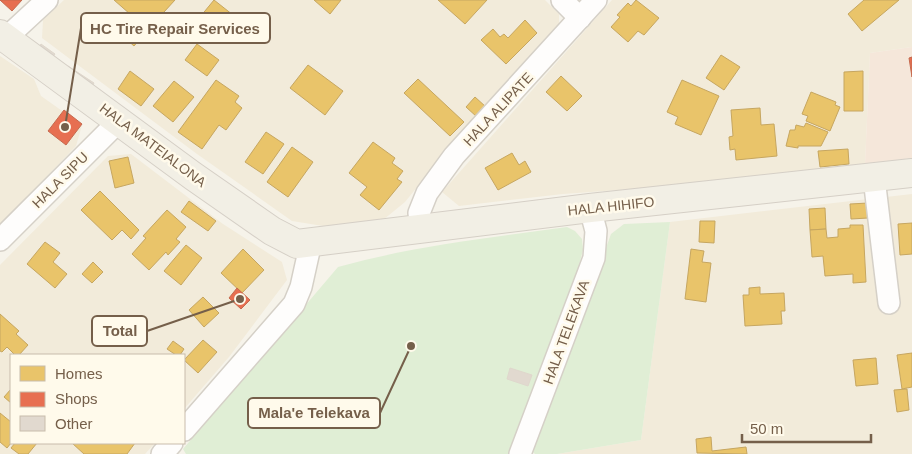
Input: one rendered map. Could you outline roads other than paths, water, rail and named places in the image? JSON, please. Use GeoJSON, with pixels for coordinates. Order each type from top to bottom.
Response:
{"type":"FeatureCollection","features":[{"type":"Feature","properties":{"kind":"main road","name":"HALA MATEIALONA"},"geometry":{"type":"LineString","coordinates":[[3,36],[120,120],[193,176],[272,231],[298,244],[311,242]]}},
{"type":"Feature","properties":{"kind":"main road","name":"HALA HIHIFO"},"geometry":{"type":"LineString","coordinates":[[311,242],[590,208],[912,173]]}},
{"type":"Feature","properties":{"kind":"street"},"geometry":{"type":"LineString","coordinates":[[3,36],[46,0]]}},
{"type":"Feature","properties":{"kind":"street"},"geometry":{"type":"LineString","coordinates":[[562,0],[580,18]]}},
{"type":"Feature","properties":{"kind":"street","name":"HALA ALIPATE"},"geometry":{"type":"LineString","coordinates":[[421,228],[419,212],[427,194],[454,156],[596,0]]}},
{"type":"Feature","properties":{"kind":"street","name":"HALA SIPU"},"geometry":{"type":"LineString","coordinates":[[0,240],[120,120]]}},
{"type":"Feature","properties":{"kind":"street"},"geometry":{"type":"LineString","coordinates":[[874,178],[888,303]]}},
{"type":"Feature","properties":{"kind":"street","name":"HALA TELEKAVA"},"geometry":{"type":"LineString","coordinates":[[520,454],[594,258],[596,231],[590,208]]}},
{"type":"Feature","properties":{"kind":"street"},"geometry":{"type":"LineString","coordinates":[[185,429],[294,304],[301,287],[311,242]]}},
{"type":"Feature","properties":{"kind":"place","name":"HC Tire Repair Services"},"geometry":{"type":"Point","coordinates":[65,127]}},
{"type":"Feature","properties":{"kind":"place","name":"Total"},"geometry":{"type":"Point","coordinates":[240,299]}},
{"type":"Feature","properties":{"kind":"place","name":"Mala'e Telekava"},"geometry":{"type":"Point","coordinates":[411,346]}}]}
